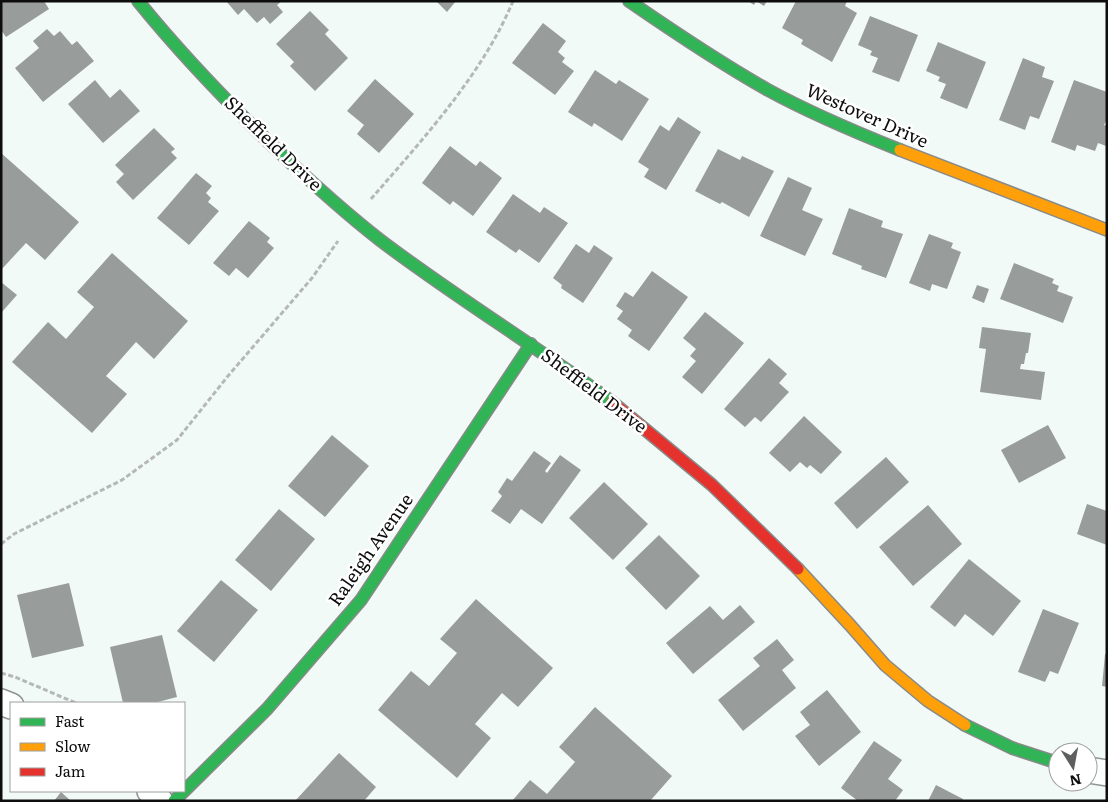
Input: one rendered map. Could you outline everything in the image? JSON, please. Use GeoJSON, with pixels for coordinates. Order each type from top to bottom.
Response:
{"type":"FeatureCollection","features":[{"type":"Feature","properties":{"kind":"street","name":"Sheffield Drive"},"geometry":{"type":"LineString","coordinates":[[138,1],[200,72],[250,124],[311,182],[391,248],[531,344],[642,426],[732,504],[782,552],[888,669],[920,695],[954,718],[993,740],[1048,761]]}},
{"type":"Feature","properties":{"kind":"street","name":"Westover Drive"},"geometry":{"type":"LineString","coordinates":[[629,1],[703,51],[768,90],[841,126],[931,163],[1107,230]]}},
{"type":"Feature","properties":{"kind":"street","name":"Raleigh Avenue"},"geometry":{"type":"LineString","coordinates":[[185,790],[267,708],[361,600],[531,344]]}},
{"type":"Feature","properties":{"kind":"street"},"geometry":{"type":"LineString","coordinates":[[151,792],[160,801]]}},
{"type":"Feature","properties":{"kind":"street","name":"Raleigh Avenue"},"geometry":{"type":"LineString","coordinates":[[174,801],[183,792]]}},
{"type":"Feature","properties":{"kind":"path"},"geometry":{"type":"LineString","coordinates":[[365,206],[421,141],[472,74],[503,24],[513,1]]}},
{"type":"Feature","properties":{"kind":"path"},"geometry":{"type":"LineString","coordinates":[[1,544],[14,534],[122,480],[178,440],[228,376],[312,278],[342,235]]}},
{"type":"Feature","properties":{"kind":"path"},"geometry":{"type":"LineString","coordinates":[[1,673],[74,702]]}},
{"type":"Feature","properties":{"kind":"building"},"geometry":{"type":"Polygon","coordinates":[[[1,1],[44,1],[49,9],[6,37],[1,30],[1,1]]]}},
{"type":"Feature","properties":{"kind":"building"},"geometry":{"type":"Polygon","coordinates":[[[226,1],[282,1],[277,5],[283,12],[270,24],[264,17],[257,23],[244,9],[238,15],[226,1]]]}},
{"type":"Feature","properties":{"kind":"building"},"geometry":{"type":"Polygon","coordinates":[[[436,1],[456,1],[447,12],[436,1]]]}},
{"type":"Feature","properties":{"kind":"building"},"geometry":{"type":"Polygon","coordinates":[[[748,1],[756,1],[754,5],[748,1]]]}},
{"type":"Feature","properties":{"kind":"building"},"geometry":{"type":"Polygon","coordinates":[[[756,1],[767,1],[764,6],[756,1]]]}},
{"type":"Feature","properties":{"kind":"building"},"geometry":{"type":"Polygon","coordinates":[[[796,1],[847,1],[845,6],[857,13],[832,62],[801,44],[803,40],[782,28],[796,1]]]}},
{"type":"Feature","properties":{"kind":"building"},"geometry":{"type":"Polygon","coordinates":[[[310,11],[329,30],[325,34],[348,58],[315,91],[290,66],[294,62],[276,44],[310,11]]]}},
{"type":"Feature","properties":{"kind":"building"},"geometry":{"type":"Polygon","coordinates":[[[870,16],[918,35],[899,82],[872,72],[878,58],[870,55],[872,51],[858,45],[870,16]]]}},
{"type":"Feature","properties":{"kind":"building"},"geometry":{"type":"Polygon","coordinates":[[[543,23],[566,41],[558,52],[565,58],[562,62],[574,71],[555,95],[512,63],[543,23]]]}},
{"type":"Feature","properties":{"kind":"building"},"geometry":{"type":"Polygon","coordinates":[[[47,29],[54,36],[60,31],[72,45],[77,41],[94,61],[43,102],[15,68],[39,48],[33,41],[47,29]]]}},
{"type":"Feature","properties":{"kind":"building"},"geometry":{"type":"Polygon","coordinates":[[[938,42],[986,62],[967,109],[940,98],[946,84],[938,81],[940,77],[926,71],[938,42]]]}},
{"type":"Feature","properties":{"kind":"building"},"geometry":{"type":"Polygon","coordinates":[[[1023,58],[1045,67],[1042,77],[1054,81],[1039,119],[1030,116],[1025,130],[999,120],[1023,58]]]}},
{"type":"Feature","properties":{"kind":"building"},"geometry":{"type":"Polygon","coordinates":[[[595,70],[616,84],[619,80],[649,99],[622,141],[594,123],[592,127],[568,112],[595,70]]]}},
{"type":"Feature","properties":{"kind":"building"},"geometry":{"type":"Polygon","coordinates":[[[375,79],[414,114],[379,153],[357,134],[364,125],[347,111],[375,79]]]}},
{"type":"Feature","properties":{"kind":"building"},"geometry":{"type":"Polygon","coordinates":[[[95,80],[110,98],[120,89],[140,111],[103,143],[68,104],[95,80]]]}},
{"type":"Feature","properties":{"kind":"building"},"geometry":{"type":"Polygon","coordinates":[[[1074,80],[1107,92],[1107,119],[1104,125],[1107,126],[1107,144],[1106,146],[1098,143],[1095,151],[1077,145],[1075,151],[1051,142],[1074,80]]]}},
{"type":"Feature","properties":{"kind":"building"},"geometry":{"type":"Polygon","coordinates":[[[678,117],[701,132],[666,190],[644,177],[649,169],[638,162],[660,125],[669,131],[678,117]]]}},
{"type":"Feature","properties":{"kind":"building"},"geometry":{"type":"Polygon","coordinates":[[[154,128],[175,149],[171,152],[177,158],[133,200],[116,182],[124,174],[115,165],[154,128]]]}},
{"type":"Feature","properties":{"kind":"building"},"geometry":{"type":"Polygon","coordinates":[[[450,146],[476,166],[480,161],[502,178],[473,216],[453,201],[450,205],[422,183],[450,146]]]}},
{"type":"Feature","properties":{"kind":"building"},"geometry":{"type":"Polygon","coordinates":[[[718,149],[740,160],[742,156],[774,171],[749,217],[722,202],[720,204],[695,191],[718,149]]]}},
{"type":"Feature","properties":{"kind":"building"},"geometry":{"type":"Polygon","coordinates":[[[1,153],[79,222],[45,260],[26,243],[1,270],[1,153]]]}},
{"type":"Feature","properties":{"kind":"building"},"geometry":{"type":"Polygon","coordinates":[[[196,173],[212,186],[206,193],[211,198],[208,202],[219,211],[189,245],[157,218],[196,173]]]}},
{"type":"Feature","properties":{"kind":"building"},"geometry":{"type":"Polygon","coordinates":[[[788,177],[812,188],[802,210],[823,219],[805,256],[760,236],[788,177]]]}},
{"type":"Feature","properties":{"kind":"building"},"geometry":{"type":"Polygon","coordinates":[[[513,194],[540,213],[544,207],[568,223],[539,263],[519,249],[516,253],[486,232],[513,194]]]}},
{"type":"Feature","properties":{"kind":"building"},"geometry":{"type":"Polygon","coordinates":[[[849,208],[883,221],[881,227],[903,234],[886,278],[861,269],[862,266],[832,254],[849,208]]]}},
{"type":"Feature","properties":{"kind":"building"},"geometry":{"type":"Polygon","coordinates":[[[249,221],[270,238],[267,242],[274,248],[248,278],[236,268],[229,276],[213,263],[249,221]]]}},
{"type":"Feature","properties":{"kind":"building"},"geometry":{"type":"Polygon","coordinates":[[[929,234],[953,243],[951,248],[961,252],[947,289],[932,284],[930,291],[909,283],[929,234]]]}},
{"type":"Feature","properties":{"kind":"building"},"geometry":{"type":"Polygon","coordinates":[[[576,244],[589,253],[594,245],[613,258],[583,303],[561,288],[562,285],[553,278],[576,244]]]}},
{"type":"Feature","properties":{"kind":"building"},"geometry":{"type":"Polygon","coordinates":[[[112,253],[188,321],[154,359],[136,342],[106,376],[127,394],[92,433],[12,362],[48,322],[66,339],[94,307],[77,292],[112,253]]]}},
{"type":"Feature","properties":{"kind":"building"},"geometry":{"type":"Polygon","coordinates":[[[1014,263],[1054,279],[1052,283],[1059,286],[1057,291],[1073,297],[1063,323],[1000,299],[1014,263]]]}},
{"type":"Feature","properties":{"kind":"building"},"geometry":{"type":"Polygon","coordinates":[[[652,271],[688,297],[649,351],[628,336],[632,330],[617,319],[623,311],[616,306],[625,292],[633,297],[652,271]]]}},
{"type":"Feature","properties":{"kind":"building"},"geometry":{"type":"Polygon","coordinates":[[[1,282],[17,295],[1,313],[1,282]]]}},
{"type":"Feature","properties":{"kind":"building"},"geometry":{"type":"Polygon","coordinates":[[[977,285],[989,289],[984,303],[972,298],[977,285]]]}},
{"type":"Feature","properties":{"kind":"building"},"geometry":{"type":"Polygon","coordinates":[[[705,312],[744,343],[702,394],[682,377],[696,361],[690,356],[696,349],[683,338],[705,312]]]}},
{"type":"Feature","properties":{"kind":"building"},"geometry":{"type":"Polygon","coordinates":[[[982,327],[1031,333],[1028,353],[1026,353],[1024,364],[1021,364],[1020,369],[1045,372],[1041,400],[980,392],[986,349],[979,348],[982,327]]]}},
{"type":"Feature","properties":{"kind":"building"},"geometry":{"type":"Polygon","coordinates":[[[769,358],[787,374],[779,383],[789,392],[761,422],[755,417],[745,427],[724,409],[769,358]]]}},
{"type":"Feature","properties":{"kind":"building"},"geometry":{"type":"Polygon","coordinates":[[[804,416],[842,452],[821,474],[810,465],[807,468],[800,462],[790,472],[769,453],[804,416]]]}},
{"type":"Feature","properties":{"kind":"building"},"geometry":{"type":"Polygon","coordinates":[[[1048,425],[1066,458],[1019,483],[1001,450],[1048,425]]]}},
{"type":"Feature","properties":{"kind":"building"},"geometry":{"type":"Polygon","coordinates":[[[332,435],[369,466],[325,517],[288,486],[332,435]]]}},
{"type":"Feature","properties":{"kind":"building"},"geometry":{"type":"Polygon","coordinates":[[[534,451],[551,463],[545,471],[547,473],[560,455],[581,470],[542,524],[521,509],[510,524],[491,511],[502,496],[498,492],[507,478],[512,481],[534,451]]]}},
{"type":"Feature","properties":{"kind":"building"},"geometry":{"type":"Polygon","coordinates":[[[886,457],[909,482],[857,529],[834,503],[886,457]]]}},
{"type":"Feature","properties":{"kind":"building"},"geometry":{"type":"Polygon","coordinates":[[[604,482],[648,524],[613,560],[569,518],[604,482]]]}},
{"type":"Feature","properties":{"kind":"building"},"geometry":{"type":"Polygon","coordinates":[[[1087,504],[1107,511],[1107,545],[1077,534],[1087,504]]]}},
{"type":"Feature","properties":{"kind":"building"},"geometry":{"type":"Polygon","coordinates":[[[928,505],[962,544],[913,586],[879,547],[928,505]]]}},
{"type":"Feature","properties":{"kind":"building"},"geometry":{"type":"Polygon","coordinates":[[[279,509],[315,539],[271,591],[235,560],[279,509]]]}},
{"type":"Feature","properties":{"kind":"building"},"geometry":{"type":"Polygon","coordinates":[[[659,535],[700,576],[666,610],[625,568],[659,535]]]}},
{"type":"Feature","properties":{"kind":"building"},"geometry":{"type":"Polygon","coordinates":[[[969,559],[1021,601],[993,636],[965,614],[955,627],[930,607],[969,559]]]}},
{"type":"Feature","properties":{"kind":"building"},"geometry":{"type":"Polygon","coordinates":[[[221,580],[258,610],[214,662],[177,631],[221,580]]]}},
{"type":"Feature","properties":{"kind":"building"},"geometry":{"type":"Polygon","coordinates":[[[69,583],[84,646],[32,658],[17,595],[69,583]]]}},
{"type":"Feature","properties":{"kind":"building"},"geometry":{"type":"Polygon","coordinates":[[[476,599],[553,668],[518,707],[502,693],[475,724],[491,738],[457,778],[378,710],[411,671],[429,686],[457,653],[440,639],[476,599]]]}},
{"type":"Feature","properties":{"kind":"building"},"geometry":{"type":"Polygon","coordinates":[[[740,605],[755,622],[693,674],[666,643],[710,606],[723,620],[740,605]]]}},
{"type":"Feature","properties":{"kind":"building"},"geometry":{"type":"Polygon","coordinates":[[[1043,609],[1079,623],[1058,674],[1050,671],[1045,682],[1018,672],[1043,609]]]}},
{"type":"Feature","properties":{"kind":"building"},"geometry":{"type":"Polygon","coordinates":[[[162,635],[177,697],[158,702],[123,702],[110,647],[162,635]]]}},
{"type":"Feature","properties":{"kind":"building"},"geometry":{"type":"Polygon","coordinates":[[[777,639],[794,660],[782,670],[796,688],[743,731],[718,700],[760,666],[753,658],[777,639]]]}},
{"type":"Feature","properties":{"kind":"building"},"geometry":{"type":"Polygon","coordinates":[[[1105,654],[1107,654],[1107,687],[1102,686],[1105,654]]]}},
{"type":"Feature","properties":{"kind":"building"},"geometry":{"type":"Polygon","coordinates":[[[827,690],[861,732],[819,766],[795,736],[810,725],[800,712],[827,690]]]}},
{"type":"Feature","properties":{"kind":"building"},"geometry":{"type":"Polygon","coordinates":[[[595,707],[672,776],[650,801],[512,801],[530,780],[547,794],[575,762],[559,747],[595,707]]]}},
{"type":"Feature","properties":{"kind":"building"},"geometry":{"type":"Polygon","coordinates":[[[874,741],[902,760],[888,779],[903,790],[895,801],[858,801],[841,788],[874,741]]]}},
{"type":"Feature","properties":{"kind":"building"},"geometry":{"type":"Polygon","coordinates":[[[339,753],[376,787],[364,801],[295,801],[339,753]]]}},
{"type":"Feature","properties":{"kind":"building"},"geometry":{"type":"Polygon","coordinates":[[[936,785],[963,799],[962,801],[928,801],[936,785]]]}},
{"type":"Feature","properties":{"kind":"building"},"geometry":{"type":"Polygon","coordinates":[[[61,792],[71,801],[54,801],[61,792]]]}},
{"type":"Feature","properties":{"kind":"traffic: fast"},"geometry":{"type":"LineString","coordinates":[[138,1],[205,78],[277,150],[353,218],[437,281],[612,402]]}},
{"type":"Feature","properties":{"kind":"traffic: fast"},"geometry":{"type":"LineString","coordinates":[[629,1],[697,47],[768,90],[800,107],[900,150]]}},
{"type":"Feature","properties":{"kind":"traffic: fast"},"geometry":{"type":"LineString","coordinates":[[185,790],[267,709],[361,600],[531,344]]}},
{"type":"Feature","properties":{"kind":"traffic: fast"},"geometry":{"type":"LineString","coordinates":[[965,725],[1012,748],[1048,760]]}},
{"type":"Feature","properties":{"kind":"traffic: fast"},"geometry":{"type":"LineString","coordinates":[[174,801],[183,792]]}},
{"type":"Feature","properties":{"kind":"traffic: slow"},"geometry":{"type":"LineString","coordinates":[[900,150],[1107,230]]}},
{"type":"Feature","properties":{"kind":"traffic: slow"},"geometry":{"type":"LineString","coordinates":[[798,569],[885,665],[928,701],[965,725]]}},
{"type":"Feature","properties":{"kind":"traffic: jam"},"geometry":{"type":"LineString","coordinates":[[612,402],[712,485],[798,569]]}}]}
